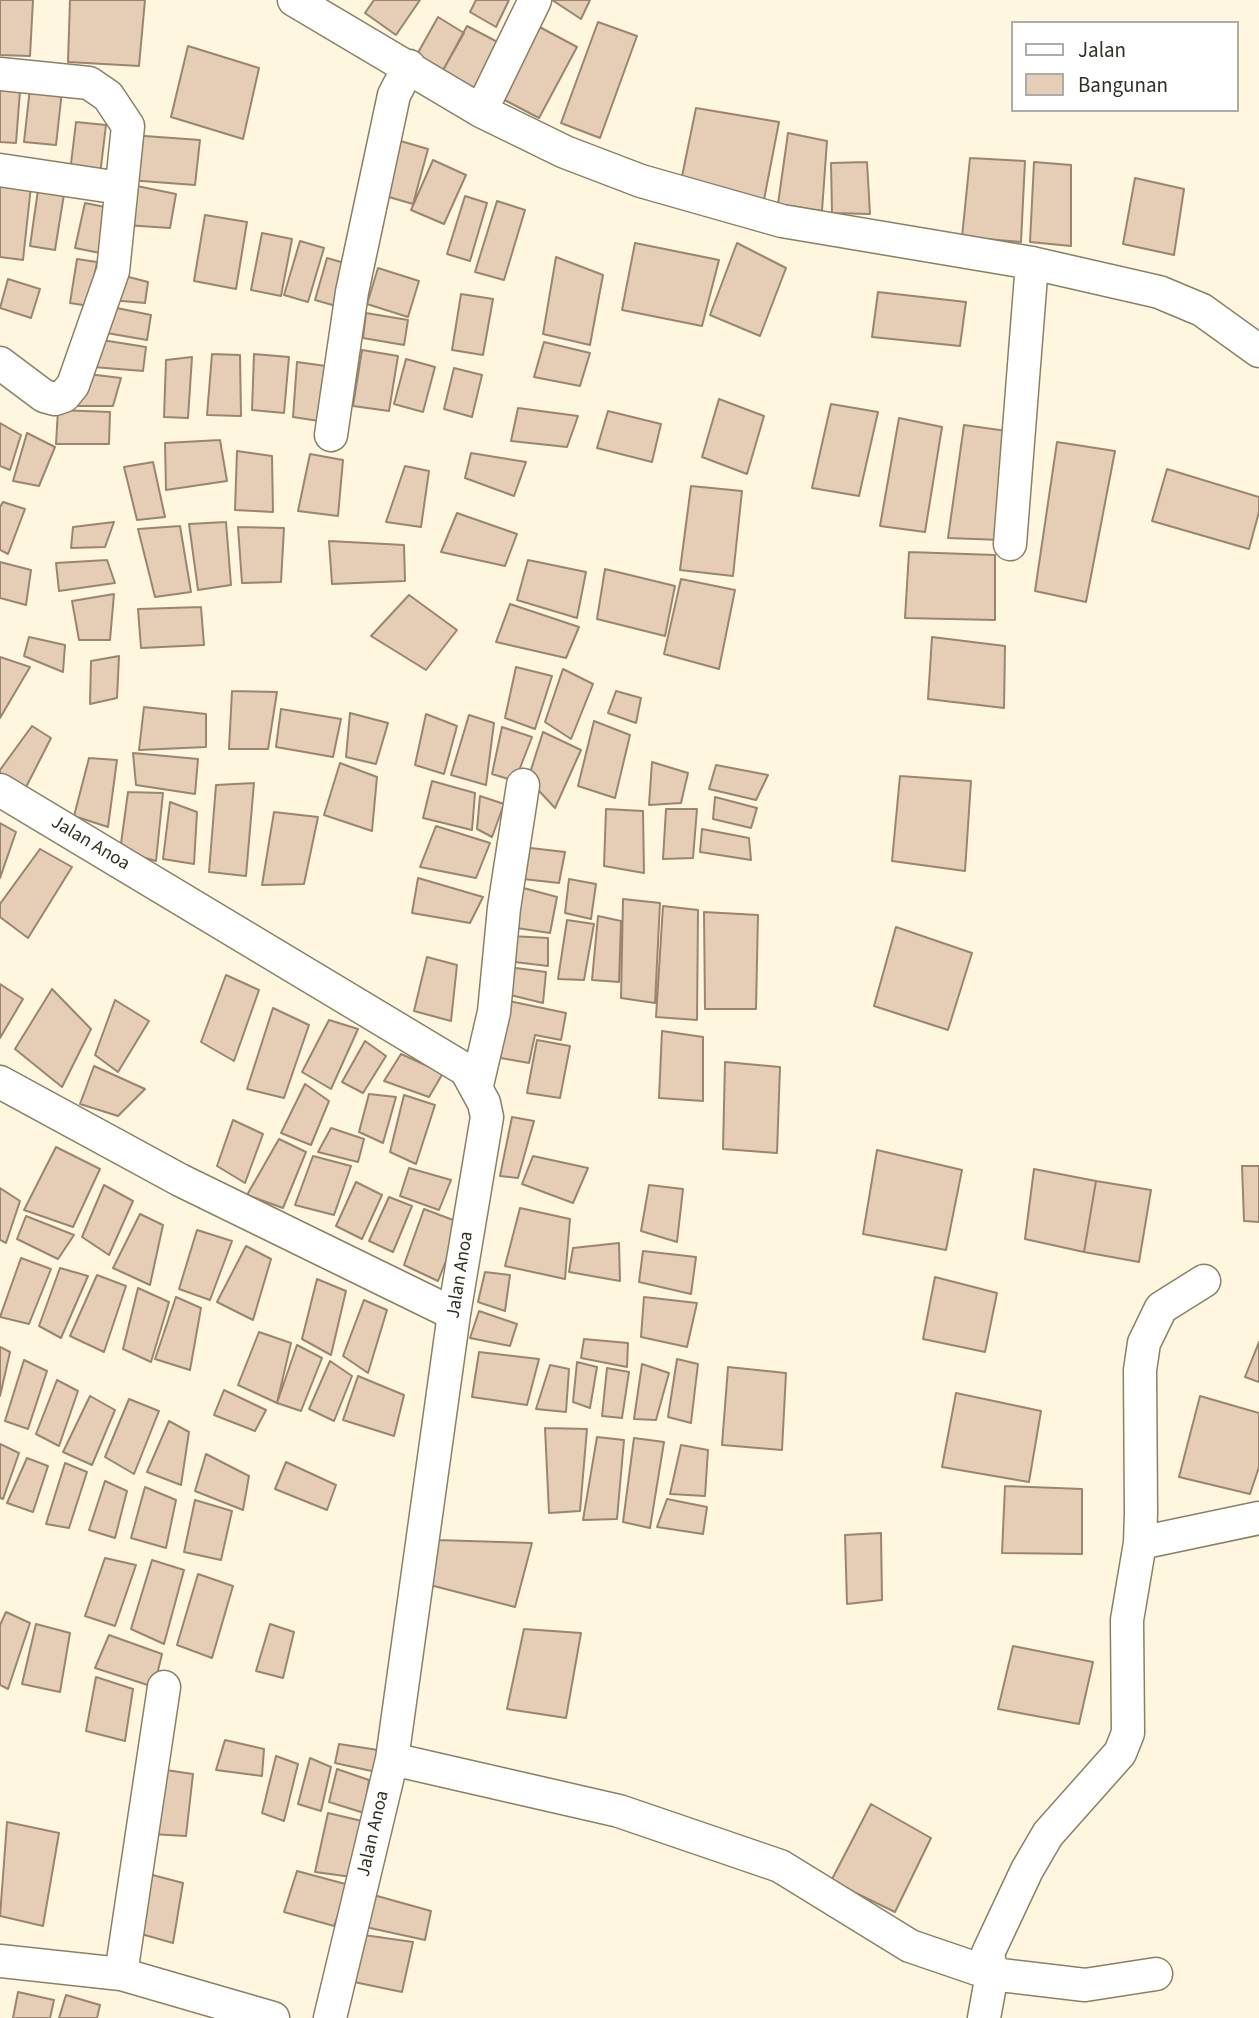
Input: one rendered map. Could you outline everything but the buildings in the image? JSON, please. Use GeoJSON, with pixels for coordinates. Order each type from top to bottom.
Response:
{"type":"FeatureCollection","features":[{"type":"Feature","properties":{"kind":"street"},"geometry":{"type":"LineString","coordinates":[[294,0],[402,78],[481,111],[565,152],[641,181],[769,218],[1032,263],[1159,292],[1202,310],[1259,351]]}},
{"type":"Feature","properties":{"kind":"street"},"geometry":{"type":"LineString","coordinates":[[481,111],[535,0]]}},
{"type":"Feature","properties":{"kind":"street"},"geometry":{"type":"LineString","coordinates":[[0,74],[89,83],[108,96],[128,126],[113,271],[73,385],[64,396],[55,399],[44,396],[0,363]]}},
{"type":"Feature","properties":{"kind":"street"},"geometry":{"type":"LineString","coordinates":[[331,435],[352,292],[402,78]]}},
{"type":"Feature","properties":{"kind":"street"},"geometry":{"type":"LineString","coordinates":[[0,170],[120,188]]}},
{"type":"Feature","properties":{"kind":"street"},"geometry":{"type":"LineString","coordinates":[[1010,544],[1032,263]]}},
{"type":"Feature","properties":{"kind":"street"},"geometry":{"type":"LineString","coordinates":[[477,1085],[494,1012],[504,908],[523,785]]}},
{"type":"Feature","properties":{"kind":"street","name":"Jalan Anoa"},"geometry":{"type":"LineString","coordinates":[[0,790],[466,1070],[477,1085],[487,1117],[454,1314],[392,1759],[330,2018]]}},
{"type":"Feature","properties":{"kind":"street"},"geometry":{"type":"LineString","coordinates":[[0,1082],[180,1180],[454,1314]]}},
{"type":"Feature","properties":{"kind":"street"},"geometry":{"type":"LineString","coordinates":[[984,2018],[992,1974],[988,1953],[1027,1870],[1048,1834],[1120,1753],[1128,1733],[1127,1620],[1140,1543],[1140,1370],[1144,1343],[1161,1308],[1204,1281]]}},
{"type":"Feature","properties":{"kind":"street"},"geometry":{"type":"LineString","coordinates":[[1140,1543],[1259,1518]]}},
{"type":"Feature","properties":{"kind":"street"},"geometry":{"type":"LineString","coordinates":[[121,1974],[164,1687]]}},
{"type":"Feature","properties":{"kind":"street"},"geometry":{"type":"LineString","coordinates":[[392,1759],[619,1811],[779,1866],[910,1946],[992,1974],[1085,1985],[1156,1974]]}},
{"type":"Feature","properties":{"kind":"street"},"geometry":{"type":"LineString","coordinates":[[0,1961],[121,1974],[268,2017]]}}]}
